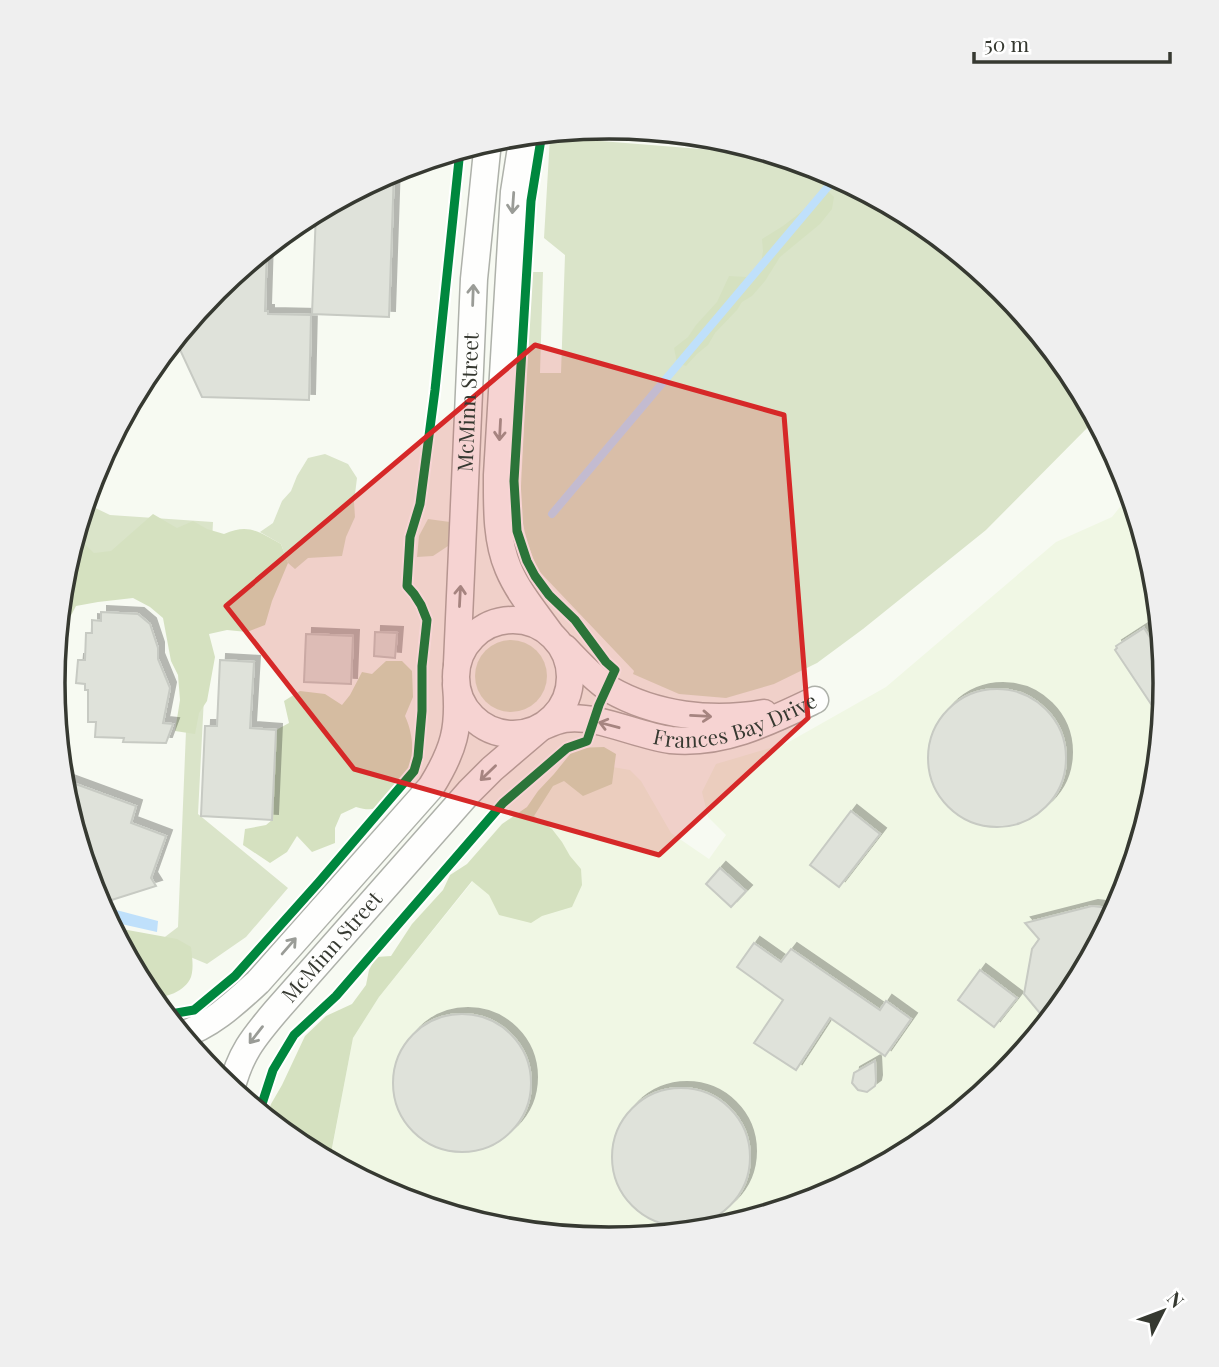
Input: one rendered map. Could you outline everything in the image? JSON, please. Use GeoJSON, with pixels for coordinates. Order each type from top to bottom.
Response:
{"type":"FeatureCollection","features":[{"type":"Feature","properties":{"kind":"street","name":"McMinn Street"},"geometry":{"type":"LineString","coordinates":[[521,146],[514,192],[497,513],[507,567],[525,598],[555,637]]}},
{"type":"Feature","properties":{"kind":"street","name":"McMinn Street"},"geometry":{"type":"LineString","coordinates":[[191,1032],[215,1018],[258,982],[431,787],[443,767],[456,731],[474,279],[487,153]]}},
{"type":"Feature","properties":{"kind":"street"},"geometry":{"type":"LineString","coordinates":[[513,619],[529,622],[555,637],[566,654],[570,687],[560,711],[542,727],[517,734],[504,734],[481,724],[469,713],[461,699],[457,674],[466,644],[476,633],[485,626],[513,619]]}},
{"type":"Feature","properties":{"kind":"street","name":"Frances Bay Drive"},"geometry":{"type":"LineString","coordinates":[[542,727],[563,719],[579,718],[668,740],[703,740],[755,728],[815,700],[755,714],[700,717],[670,712],[630,699],[607,687],[555,637]]}},
{"type":"Feature","properties":{"kind":"street","name":"McMinn Street"},"geometry":{"type":"LineString","coordinates":[[234,1078],[244,1053],[276,1011],[469,793],[492,769],[542,727]]}},
{"type":"Feature","properties":{"kind":"highlighted area"},"geometry":{"type":"Polygon","coordinates":[[[535,345],[784,415],[808,718],[659,855],[354,769],[226,606],[535,345]]]}},
{"type":"Feature","properties":{"kind":"shaded area"},"geometry":{"type":"Polygon","coordinates":[[[584,140],[724,151],[785,168],[818,180],[882,212],[941,251],[969,274],[995,298],[1042,352],[1089,426],[986,530],[817,663],[774,684],[726,698],[679,694],[633,674],[634,671],[538,570],[526,538],[520,505],[532,272],[543,272],[540,373],[561,373],[565,255],[544,238],[550,142],[584,140]]]}},
{"type":"Feature","properties":{"kind":"shaded area"},"geometry":{"type":"Polygon","coordinates":[[[325,454],[348,464],[357,478],[355,517],[346,537],[342,556],[308,558],[295,569],[288,563],[281,544],[260,532],[273,523],[282,501],[291,491],[308,458],[325,454]]]}},
{"type":"Feature","properties":{"kind":"shaded area"},"geometry":{"type":"Polygon","coordinates":[[[94,507],[110,515],[213,522],[198,814],[288,888],[246,937],[207,964],[157,943],[178,927],[190,633],[155,598],[73,587],[94,507]]]}},
{"type":"Feature","properties":{"kind":"shaded area"},"geometry":{"type":"Polygon","coordinates":[[[1120,507],[1125,508],[1144,577],[1153,648],[1150,755],[1136,824],[1113,892],[1081,956],[1062,986],[1042,1015],[995,1069],[941,1116],[882,1155],[818,1187],[750,1210],[716,1218],[645,1227],[538,1224],[469,1210],[401,1187],[332,1152],[353,1038],[379,997],[571,760],[630,770],[641,781],[671,833],[709,859],[726,835],[708,817],[702,792],[716,764],[787,743],[886,687],[1056,542],[1112,517],[1120,507]]]}},
{"type":"Feature","properties":{"kind":"shaded area"},"geometry":{"type":"Polygon","coordinates":[[[428,519],[450,522],[448,546],[433,556],[417,557],[419,536],[428,519]]]}},
{"type":"Feature","properties":{"kind":"shaded area"},"geometry":{"type":"Polygon","coordinates":[[[504,640],[518,640],[537,650],[547,669],[547,683],[537,702],[518,712],[504,712],[485,702],[475,683],[475,669],[485,650],[504,640]]]}},
{"type":"Feature","properties":{"kind":"green space"},"geometry":{"type":"Polygon","coordinates":[[[828,191],[834,197],[832,209],[820,224],[780,257],[765,281],[752,296],[742,302],[708,345],[686,366],[677,363],[674,348],[688,337],[717,302],[729,276],[747,277],[760,269],[762,239],[828,191]]]}},
{"type":"Feature","properties":{"kind":"green space"},"geometry":{"type":"Polygon","coordinates":[[[153,514],[177,528],[193,521],[224,534],[240,529],[254,530],[281,544],[288,563],[265,625],[247,632],[227,630],[209,634],[215,657],[207,701],[199,713],[195,734],[175,731],[180,700],[178,675],[171,661],[163,618],[133,598],[76,606],[68,621],[83,543],[94,553],[111,551],[153,514]]]}},
{"type":"Feature","properties":{"kind":"green space"},"geometry":{"type":"Polygon","coordinates":[[[386,661],[402,661],[412,671],[413,697],[405,716],[410,730],[412,753],[403,779],[377,807],[356,807],[341,814],[335,828],[335,843],[312,852],[297,836],[287,852],[270,863],[243,845],[245,829],[266,825],[272,820],[276,730],[289,723],[284,701],[300,691],[325,694],[342,705],[362,672],[372,674],[386,661]]]}},
{"type":"Feature","properties":{"kind":"green space"},"geometry":{"type":"Polygon","coordinates":[[[604,747],[616,754],[612,784],[583,796],[564,781],[553,786],[534,816],[552,829],[581,869],[582,885],[572,907],[542,916],[531,923],[499,915],[489,895],[472,881],[379,997],[353,1038],[332,1152],[269,1109],[305,1036],[326,1016],[352,1004],[366,985],[369,970],[376,957],[391,956],[412,924],[443,890],[450,875],[467,864],[502,824],[527,807],[575,748],[604,747]]]}},
{"type":"Feature","properties":{"kind":"green space"},"geometry":{"type":"Polygon","coordinates":[[[124,929],[177,939],[191,947],[191,977],[184,987],[164,996],[124,929]]]}},
{"type":"Feature","properties":{"kind":"water"},"geometry":{"type":"Polygon","coordinates":[[[114,909],[158,921],[157,932],[121,924],[114,909]]]}},
{"type":"Feature","properties":{"kind":"building"},"geometry":{"type":"Polygon","coordinates":[[[394,183],[389,317],[312,314],[315,226],[394,183]]]}},
{"type":"Feature","properties":{"kind":"building"},"geometry":{"type":"Polygon","coordinates":[[[267,260],[265,311],[268,311],[268,314],[311,315],[309,400],[202,397],[180,349],[224,298],[267,260]]]}},
{"type":"Feature","properties":{"kind":"building"},"geometry":{"type":"Polygon","coordinates":[[[101,612],[138,614],[150,624],[158,648],[158,659],[170,688],[163,723],[173,724],[166,743],[123,742],[124,738],[95,737],[96,722],[88,722],[88,690],[85,690],[85,684],[76,683],[78,660],[85,660],[86,633],[92,633],[92,620],[101,621],[101,612]]]}},
{"type":"Feature","properties":{"kind":"building"},"geometry":{"type":"Polygon","coordinates":[[[1144,628],[1152,641],[1153,707],[1115,650],[1116,646],[1144,628]]]}},
{"type":"Feature","properties":{"kind":"building"},"geometry":{"type":"Polygon","coordinates":[[[375,632],[397,633],[395,658],[374,656],[375,632]]]}},
{"type":"Feature","properties":{"kind":"building"},"geometry":{"type":"Polygon","coordinates":[[[306,634],[353,636],[351,684],[304,682],[306,634]]]}},
{"type":"Feature","properties":{"kind":"building"},"geometry":{"type":"Polygon","coordinates":[[[220,660],[254,662],[250,728],[276,730],[272,820],[201,816],[205,726],[217,726],[220,660]]]}},
{"type":"Feature","properties":{"kind":"building"},"geometry":{"type":"Polygon","coordinates":[[[997,689],[1024,694],[1046,709],[1061,731],[1066,758],[1061,785],[1046,807],[1024,822],[997,827],[970,822],[948,807],[933,785],[928,758],[933,731],[948,709],[970,694],[997,689]]]}},
{"type":"Feature","properties":{"kind":"building"},"geometry":{"type":"Polygon","coordinates":[[[74,783],[136,806],[131,823],[166,836],[151,878],[156,886],[110,901],[83,824],[74,783]]]}},
{"type":"Feature","properties":{"kind":"building"},"geometry":{"type":"Polygon","coordinates":[[[851,811],[880,834],[839,887],[810,865],[851,811]]]}},
{"type":"Feature","properties":{"kind":"building"},"geometry":{"type":"Polygon","coordinates":[[[720,868],[746,891],[731,907],[706,884],[720,868]]]}},
{"type":"Feature","properties":{"kind":"building"},"geometry":{"type":"Polygon","coordinates":[[[1092,906],[1106,908],[1081,956],[1042,1015],[1024,994],[1032,949],[1039,939],[1025,923],[1092,906]]]}},
{"type":"Feature","properties":{"kind":"building"},"geometry":{"type":"Polygon","coordinates":[[[754,943],[781,962],[791,949],[880,1010],[886,1001],[911,1019],[885,1056],[830,1018],[796,1070],[754,1043],[783,1000],[737,967],[754,943]]]}},
{"type":"Feature","properties":{"kind":"building"},"geometry":{"type":"Polygon","coordinates":[[[980,970],[1017,998],[994,1027],[958,1000],[980,970]]]}},
{"type":"Feature","properties":{"kind":"building"},"geometry":{"type":"Polygon","coordinates":[[[462,1014],[488,1019],[511,1034],[526,1057],[531,1083],[526,1109],[511,1132],[488,1147],[462,1152],[436,1147],[413,1132],[398,1109],[393,1083],[398,1057],[413,1034],[436,1019],[462,1014]]]}},
{"type":"Feature","properties":{"kind":"building"},"geometry":{"type":"Polygon","coordinates":[[[875,1061],[875,1086],[867,1092],[858,1090],[852,1083],[854,1073],[875,1061]]]}},
{"type":"Feature","properties":{"kind":"building"},"geometry":{"type":"Polygon","coordinates":[[[667,1089],[695,1089],[719,1099],[739,1119],[749,1143],[749,1171],[745,1183],[730,1206],[711,1219],[668,1225],[655,1221],[632,1206],[623,1195],[613,1171],[613,1143],[623,1119],[643,1099],[667,1089]]]}},
{"type":"Feature","properties":{"kind":"waterway"},"geometry":{"type":"LineString","coordinates":[[552,514],[829,185]]}},
{"type":"Feature","properties":{"kind":"cycle path"},"geometry":{"type":"LineString","coordinates":[[262,1103],[273,1070],[294,1035],[336,996],[503,803],[567,748],[587,741],[615,670],[535,576],[517,531],[514,481],[531,201],[540,143]]}},
{"type":"Feature","properties":{"kind":"cycle path"},"geometry":{"type":"LineString","coordinates":[[176,1013],[194,1010],[235,976],[414,771],[418,757],[422,711],[422,666],[427,620],[421,605],[407,586],[410,537],[420,504],[435,390],[459,160]]}}]}
